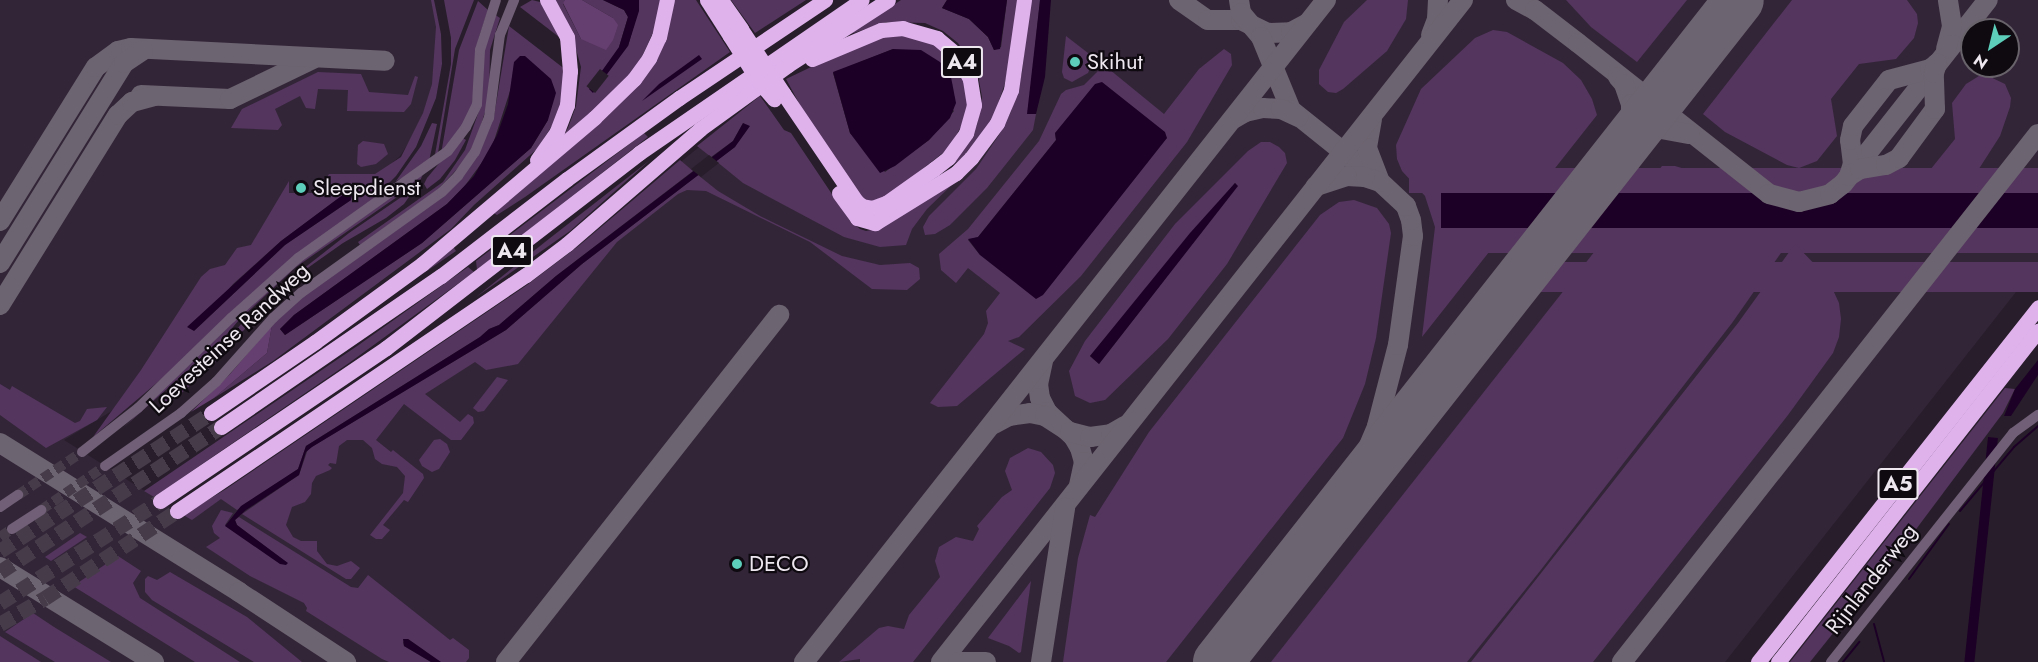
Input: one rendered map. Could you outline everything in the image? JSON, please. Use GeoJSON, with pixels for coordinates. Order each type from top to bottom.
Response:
{"type":"FeatureCollection","features":[{"type":"Feature","properties":{"kind":"highway","name":"A4"},"geometry":{"type":"LineString","coordinates":[[524,180],[557,131],[567,105],[570,63],[567,36],[547,0]]}},
{"type":"Feature","properties":{"kind":"highway","name":"A4"},"geometry":{"type":"LineString","coordinates":[[211,413],[375,299],[524,180],[634,79],[659,37],[667,0]]}},
{"type":"Feature","properties":{"kind":"highway","name":"A4"},"geometry":{"type":"LineString","coordinates":[[707,0],[735,33],[779,96],[856,201],[872,208],[886,202],[948,158],[966,133],[974,105],[970,79],[957,55],[937,38],[903,28],[881,30],[862,36],[751,92]]}},
{"type":"Feature","properties":{"kind":"highway","name":"A4"},"geometry":{"type":"LineString","coordinates":[[721,0],[735,33]]}},
{"type":"Feature","properties":{"kind":"highway","name":"A4"},"geometry":{"type":"LineString","coordinates":[[220,428],[441,276],[567,179],[679,98],[825,0]]}},
{"type":"Feature","properties":{"kind":"highway","name":"A4"},"geometry":{"type":"LineString","coordinates":[[160,501],[386,348],[639,153],[862,0]]}},
{"type":"Feature","properties":{"kind":"highway","name":"A4"},"geometry":{"type":"LineString","coordinates":[[177,511],[526,275],[567,244],[684,142],[751,92],[888,0]]}},
{"type":"Feature","properties":{"kind":"highway","name":"A4"},"geometry":{"type":"LineString","coordinates":[[779,96],[851,212],[864,221],[880,221],[956,173],[985,142],[997,123],[1011,90],[1024,0]]}},
{"type":"Feature","properties":{"kind":"highway","name":"A5"},"geometry":{"type":"LineString","coordinates":[[1758,662],[2038,307]]}},
{"type":"Feature","properties":{"kind":"highway","name":"A5"},"geometry":{"type":"LineString","coordinates":[[1778,662],[2038,331]]}},
{"type":"Feature","properties":{"kind":"street","name":"Loevesteinse Randweg"},"geometry":{"type":"LineString","coordinates":[[82,452],[138,408],[238,311],[298,258],[448,151],[466,126],[477,104],[480,50],[496,0]]}},
{"type":"Feature","properties":{"kind":"street","name":"Loevesteinse Randweg"},"geometry":{"type":"LineString","coordinates":[[105,466],[181,413],[216,382],[273,318],[302,293],[442,192],[458,176],[475,152],[489,118],[500,35],[514,0]]}},
{"type":"Feature","properties":{"kind":"street","name":"Rijnlanderweg"},"geometry":{"type":"LineString","coordinates":[[1831,662],[2013,433],[2038,415]]}},
{"type":"Feature","properties":{"kind":"street"},"geometry":{"type":"LineString","coordinates":[[0,507],[18,495]]}},
{"type":"Feature","properties":{"kind":"street"},"geometry":{"type":"LineString","coordinates":[[12,529],[41,510]]}},
{"type":"Feature","properties":{"kind":"shaded area"},"geometry":{"type":"Polygon","coordinates":[[[0,0],[432,0],[437,29],[435,74],[427,104],[414,134],[400,156],[131,395],[110,412],[64,440],[186,517],[503,306],[756,101],[854,228],[868,233],[883,229],[978,158],[1029,0],[2038,0],[2038,264],[1725,662],[0,662],[0,0]]]}},
{"type":"Feature","properties":{"kind":"shaded area"},"geometry":{"type":"Polygon","coordinates":[[[431,0],[434,0],[441,34],[442,64],[436,98],[416,147],[396,176],[371,201],[93,437],[141,370],[201,277],[210,269],[225,265],[237,248],[251,245],[289,181],[289,193],[313,193],[315,179],[325,180],[329,174],[375,174],[401,157],[423,113],[432,84],[436,27],[431,0]],[[347,192],[281,241],[233,284],[194,331],[285,245],[351,200],[347,192]]]}},
{"type":"Feature","properties":{"kind":"shaded area"},"geometry":{"type":"Polygon","coordinates":[[[444,0],[474,0],[455,49],[437,159],[434,160],[451,64],[451,38],[444,0]]]}},
{"type":"Feature","properties":{"kind":"shaded area"},"geometry":{"type":"Polygon","coordinates":[[[532,0],[540,2],[559,37],[520,7],[532,0]]]}},
{"type":"Feature","properties":{"kind":"shaded area"},"geometry":{"type":"Polygon","coordinates":[[[553,0],[565,0],[563,4],[581,39],[613,18],[582,0],[603,0],[624,10],[628,17],[619,47],[628,46],[639,0],[662,0],[660,17],[635,72],[558,144],[568,128],[576,106],[581,67],[572,35],[560,8],[553,0]]]}},
{"type":"Feature","properties":{"kind":"shaded area"},"geometry":{"type":"Polygon","coordinates":[[[565,0],[582,0],[613,18],[618,25],[613,40],[606,50],[581,39],[563,3],[565,0]]]}},
{"type":"Feature","properties":{"kind":"shaded area"},"geometry":{"type":"Polygon","coordinates":[[[603,0],[639,0],[639,11],[628,46],[593,93],[589,89],[619,47],[628,17],[624,10],[603,0]]]}},
{"type":"Feature","properties":{"kind":"shaded area"},"geometry":{"type":"Polygon","coordinates":[[[671,0],[696,0],[730,52],[525,197],[497,215],[492,212],[620,101],[671,0]]]}},
{"type":"Feature","properties":{"kind":"shaded area"},"geometry":{"type":"Polygon","coordinates":[[[731,0],[806,0],[755,33],[731,0]]]}},
{"type":"Feature","properties":{"kind":"shaded area"},"geometry":{"type":"Polygon","coordinates":[[[901,0],[947,0],[942,8],[969,19],[988,37],[994,50],[1001,47],[1007,0],[1020,0],[1005,83],[992,121],[961,159],[935,178],[968,142],[977,125],[982,97],[978,75],[958,43],[943,31],[925,23],[886,22],[848,35],[901,0]]]}},
{"type":"Feature","properties":{"kind":"shaded area"},"geometry":{"type":"Polygon","coordinates":[[[947,0],[1007,0],[1000,49],[994,50],[988,37],[969,19],[942,8],[947,0]]]}},
{"type":"Feature","properties":{"kind":"shaded area"},"geometry":{"type":"Polygon","coordinates":[[[1030,0],[1040,0],[1028,114],[1036,114],[1033,130],[987,188],[950,225],[935,234],[925,235],[923,227],[929,216],[976,169],[999,135],[1011,112],[1022,73],[1030,0]]]}},
{"type":"Feature","properties":{"kind":"shaded area"},"geometry":{"type":"Polygon","coordinates":[[[1040,0],[1051,0],[1045,77],[1036,114],[1027,114],[1040,0]]]}},
{"type":"Feature","properties":{"kind":"shaded area"},"geometry":{"type":"Polygon","coordinates":[[[1367,0],[1408,0],[1406,19],[1387,51],[1343,89],[1336,93],[1328,92],[1319,84],[1319,70],[1344,22],[1367,0]]]}},
{"type":"Feature","properties":{"kind":"shaded area"},"geometry":{"type":"Polygon","coordinates":[[[1566,0],[1687,0],[1637,62],[1591,27],[1566,0]]]}},
{"type":"Feature","properties":{"kind":"shaded area"},"geometry":{"type":"Polygon","coordinates":[[[1792,0],[1907,0],[1917,14],[1918,23],[1914,38],[1896,59],[1859,64],[1831,99],[1837,136],[1817,161],[1799,168],[1787,165],[1725,132],[1703,114],[1792,0]]]}},
{"type":"Feature","properties":{"kind":"shaded area"},"geometry":{"type":"Polygon","coordinates":[[[478,1],[488,10],[479,37],[472,106],[466,121],[441,154],[459,50],[478,1]]]}},
{"type":"Feature","properties":{"kind":"shaded area"},"geometry":{"type":"Polygon","coordinates":[[[494,14],[500,18],[490,50],[489,99],[476,141],[461,165],[436,191],[360,245],[358,242],[443,182],[465,150],[479,111],[483,49],[494,14]]]}},
{"type":"Feature","properties":{"kind":"shaded area"},"geometry":{"type":"Polygon","coordinates":[[[509,26],[566,70],[566,85],[555,121],[537,149],[474,205],[451,229],[273,361],[214,398],[267,353],[272,325],[304,295],[441,198],[494,116],[509,26]],[[511,88],[491,150],[464,187],[447,204],[294,315],[280,329],[285,335],[422,243],[531,148],[548,120],[511,88]]]}},
{"type":"Feature","properties":{"kind":"shaded area"},"geometry":{"type":"Polygon","coordinates":[[[1493,30],[1507,32],[1563,63],[1581,80],[1592,99],[1597,115],[1422,337],[1435,227],[1425,196],[1402,171],[1397,159],[1396,145],[1421,89],[1475,38],[1493,30]]]}},
{"type":"Feature","properties":{"kind":"shaded area"},"geometry":{"type":"Polygon","coordinates":[[[911,35],[922,37],[947,52],[964,77],[968,107],[963,123],[949,148],[879,203],[867,204],[813,129],[786,79],[853,47],[883,37],[911,35]],[[893,49],[833,73],[850,133],[885,172],[929,140],[954,111],[893,49]]]}},
{"type":"Feature","properties":{"kind":"shaded area"},"geometry":{"type":"Polygon","coordinates":[[[1066,36],[1088,53],[1092,63],[1088,73],[1072,82],[1064,78],[1062,72],[1066,36]]]}},
{"type":"Feature","properties":{"kind":"shaded area"},"geometry":{"type":"Polygon","coordinates":[[[893,49],[921,50],[940,62],[951,77],[956,103],[950,118],[929,140],[895,166],[880,173],[850,133],[833,72],[893,49]]]}},
{"type":"Feature","properties":{"kind":"shaded area"},"geometry":{"type":"Polygon","coordinates":[[[1224,49],[1231,54],[1232,65],[1187,142],[1081,276],[1019,337],[1008,341],[1025,349],[957,406],[938,407],[930,403],[984,334],[988,323],[986,311],[1000,293],[968,268],[956,283],[941,270],[939,254],[968,229],[1039,141],[1061,94],[1066,90],[1084,85],[1104,65],[1164,114],[1199,69],[1224,49]],[[1055,133],[1056,140],[978,237],[968,240],[980,255],[1167,138],[1055,133]]]}},
{"type":"Feature","properties":{"kind":"shaded area"},"geometry":{"type":"Polygon","coordinates":[[[699,55],[702,59],[642,101],[659,84],[699,55]]]}},
{"type":"Feature","properties":{"kind":"shaded area"},"geometry":{"type":"Polygon","coordinates":[[[520,56],[525,56],[551,79],[556,93],[548,120],[531,148],[422,243],[285,335],[280,329],[294,315],[447,204],[474,176],[497,135],[508,104],[514,62],[520,56]]]}},
{"type":"Feature","properties":{"kind":"shaded area"},"geometry":{"type":"Polygon","coordinates":[[[318,72],[361,74],[369,92],[408,95],[415,76],[418,77],[411,104],[404,112],[347,111],[348,90],[318,89],[315,109],[306,108],[300,96],[275,109],[282,125],[278,130],[231,128],[242,109],[318,72]]]}},
{"type":"Feature","properties":{"kind":"shaded area"},"geometry":{"type":"Polygon","coordinates":[[[1976,78],[1992,78],[2005,84],[2011,98],[2000,136],[1975,175],[1933,221],[1910,236],[1894,240],[1880,234],[1872,221],[1871,207],[1874,201],[1891,179],[1926,175],[1955,139],[1952,103],[1966,84],[1976,78]]]}},
{"type":"Feature","properties":{"kind":"shaded area"},"geometry":{"type":"Polygon","coordinates":[[[1102,82],[1165,132],[1167,138],[1043,295],[1036,299],[980,255],[968,239],[978,237],[1056,140],[1055,133],[1095,84],[1102,82]]]}},
{"type":"Feature","properties":{"kind":"shaded area"},"geometry":{"type":"Polygon","coordinates":[[[760,96],[784,130],[791,133],[850,221],[860,229],[866,231],[881,228],[959,178],[927,209],[912,229],[906,245],[880,247],[844,237],[743,183],[716,161],[735,147],[743,123],[733,141],[711,157],[697,146],[760,96]]]}},
{"type":"Feature","properties":{"kind":"shaded area"},"geometry":{"type":"Polygon","coordinates":[[[432,123],[437,124],[428,166],[396,181],[421,146],[432,123]]]}},
{"type":"Feature","properties":{"kind":"shaded area"},"geometry":{"type":"Polygon","coordinates":[[[743,123],[750,126],[735,147],[582,264],[506,330],[312,447],[306,452],[299,475],[246,510],[235,520],[237,525],[288,563],[286,565],[280,564],[225,526],[241,506],[298,469],[306,446],[480,337],[489,329],[499,325],[556,276],[733,141],[743,123]]]}},
{"type":"Feature","properties":{"kind":"shaded area"},"geometry":{"type":"Polygon","coordinates":[[[644,133],[648,137],[477,270],[476,261],[644,133]]]}},
{"type":"Feature","properties":{"kind":"shaded area"},"geometry":{"type":"Polygon","coordinates":[[[461,137],[466,140],[455,160],[440,179],[427,189],[424,184],[427,178],[461,137]]]}},
{"type":"Feature","properties":{"kind":"shaded area"},"geometry":{"type":"Polygon","coordinates":[[[363,141],[384,144],[388,154],[376,164],[361,167],[357,164],[358,145],[363,141]]]}},
{"type":"Feature","properties":{"kind":"shaded area"},"geometry":{"type":"Polygon","coordinates":[[[1261,142],[1270,142],[1285,153],[1287,163],[1227,264],[1168,339],[1105,400],[1090,403],[1075,396],[1069,371],[1085,341],[1175,224],[1248,151],[1261,142]],[[1235,183],[1090,356],[1099,364],[1237,186],[1235,183]]]}},
{"type":"Feature","properties":{"kind":"shaded area"},"geometry":{"type":"Polygon","coordinates":[[[650,160],[570,231],[476,297],[545,242],[650,160]]]}},
{"type":"Feature","properties":{"kind":"shaded area"},"geometry":{"type":"Polygon","coordinates":[[[680,160],[693,171],[556,276],[499,325],[489,329],[480,337],[306,446],[298,469],[237,510],[221,499],[192,520],[183,515],[226,489],[527,285],[580,245],[680,160]]]}},
{"type":"Feature","properties":{"kind":"shaded area"},"geometry":{"type":"Polygon","coordinates":[[[1662,166],[1675,166],[1698,173],[1756,210],[1790,240],[1732,323],[1540,571],[1467,662],[1271,662],[1662,166]]]}},
{"type":"Feature","properties":{"kind":"shaded area"},"geometry":{"type":"Polygon","coordinates":[[[1409,168],[2038,168],[2038,193],[1409,193],[1409,168]]]}},
{"type":"Feature","properties":{"kind":"shaded area"},"geometry":{"type":"Polygon","coordinates":[[[423,174],[420,181],[296,267],[239,320],[209,355],[186,372],[123,428],[281,276],[423,174]]]}},
{"type":"Feature","properties":{"kind":"shaded area"},"geometry":{"type":"Polygon","coordinates":[[[698,175],[718,191],[760,216],[842,256],[880,265],[910,263],[919,268],[920,279],[907,290],[872,289],[810,242],[706,191],[687,190],[678,194],[617,242],[518,364],[486,370],[475,362],[425,394],[460,422],[468,414],[473,417],[474,423],[461,440],[451,440],[404,404],[376,440],[391,452],[393,450],[423,474],[424,478],[408,502],[404,500],[383,525],[390,530],[382,539],[376,539],[370,535],[403,493],[405,476],[397,467],[382,464],[375,459],[372,448],[363,440],[347,440],[339,446],[336,464],[330,463],[328,465],[332,468],[330,470],[316,476],[312,483],[311,494],[305,502],[292,507],[286,525],[293,537],[301,541],[317,541],[317,551],[327,564],[337,566],[351,561],[360,568],[351,579],[346,579],[242,514],[299,475],[308,449],[506,330],[582,264],[698,175]]]}},
{"type":"Feature","properties":{"kind":"shaded area"},"geometry":{"type":"Polygon","coordinates":[[[1235,183],[1238,186],[1099,364],[1090,356],[1190,233],[1235,183]]]}},
{"type":"Feature","properties":{"kind":"shaded area"},"geometry":{"type":"Polygon","coordinates":[[[416,187],[404,204],[386,218],[343,243],[302,272],[265,306],[215,363],[167,406],[162,400],[211,360],[242,323],[280,287],[349,233],[416,187]]]}},
{"type":"Feature","properties":{"kind":"shaded area"},"geometry":{"type":"Polygon","coordinates":[[[348,191],[352,196],[351,200],[285,245],[194,331],[187,327],[281,241],[348,191]]]}},
{"type":"Feature","properties":{"kind":"shaded area"},"geometry":{"type":"Polygon","coordinates":[[[1441,193],[2038,193],[2038,228],[1441,228],[1441,193]]]}},
{"type":"Feature","properties":{"kind":"shaded area"},"geometry":{"type":"Polygon","coordinates":[[[1354,200],[1377,208],[1389,224],[1391,233],[1376,338],[1365,384],[1343,438],[1166,662],[1063,662],[1078,558],[1090,515],[1095,517],[1149,432],[1320,215],[1339,202],[1354,200]]]}},
{"type":"Feature","properties":{"kind":"shaded area"},"geometry":{"type":"Polygon","coordinates":[[[1485,228],[2038,228],[2038,253],[1485,253],[1485,228]]]}},
{"type":"Feature","properties":{"kind":"shaded area"},"geometry":{"type":"Polygon","coordinates":[[[1795,244],[1827,277],[1839,303],[1841,319],[1839,337],[1833,353],[1788,415],[1593,662],[1471,662],[1738,323],[1795,244]]]}},
{"type":"Feature","properties":{"kind":"shaded area"},"geometry":{"type":"Polygon","coordinates":[[[452,245],[456,251],[344,328],[452,245]]]}},
{"type":"Feature","properties":{"kind":"shaded area"},"geometry":{"type":"Polygon","coordinates":[[[1529,262],[2038,262],[2038,292],[1529,292],[1529,262]]]}},
{"type":"Feature","properties":{"kind":"shaded area"},"geometry":{"type":"Polygon","coordinates":[[[468,267],[474,272],[349,363],[154,497],[144,491],[360,344],[468,267]]]}},
{"type":"Feature","properties":{"kind":"shaded area"},"geometry":{"type":"Polygon","coordinates":[[[272,325],[267,353],[214,398],[191,412],[230,374],[272,325]]]}},
{"type":"Feature","properties":{"kind":"shaded area"},"geometry":{"type":"Polygon","coordinates":[[[2038,360],[2038,375],[2011,416],[2004,416],[2015,389],[2038,360]]]}},
{"type":"Feature","properties":{"kind":"shaded area"},"geometry":{"type":"Polygon","coordinates":[[[497,377],[508,380],[484,411],[478,412],[473,408],[497,377]]]}},
{"type":"Feature","properties":{"kind":"shaded area"},"geometry":{"type":"Polygon","coordinates":[[[0,384],[10,390],[12,386],[75,423],[80,421],[87,409],[107,407],[97,420],[46,448],[0,415],[0,384]]]}},
{"type":"Feature","properties":{"kind":"shaded area"},"geometry":{"type":"Polygon","coordinates":[[[2005,388],[2015,389],[2003,413],[1911,536],[1810,662],[1790,662],[2005,388]]]}},
{"type":"Feature","properties":{"kind":"shaded area"},"geometry":{"type":"Polygon","coordinates":[[[1988,437],[1998,438],[1974,662],[1964,662],[1988,437]]]}},
{"type":"Feature","properties":{"kind":"shaded area"},"geometry":{"type":"Polygon","coordinates":[[[440,439],[447,444],[450,452],[439,469],[432,472],[422,466],[419,460],[434,440],[440,439]]]}},
{"type":"Feature","properties":{"kind":"shaded area"},"geometry":{"type":"Polygon","coordinates":[[[1028,448],[1041,452],[1053,465],[1055,473],[1050,488],[913,662],[860,662],[860,659],[839,662],[879,628],[888,626],[904,629],[909,615],[940,577],[935,561],[939,547],[956,537],[973,541],[979,529],[977,526],[1002,497],[1012,490],[1005,471],[1010,458],[1028,448]]]}},
{"type":"Feature","properties":{"kind":"shaded area"},"geometry":{"type":"Polygon","coordinates":[[[221,510],[233,513],[225,525],[280,563],[287,563],[237,525],[235,520],[239,517],[351,587],[358,588],[368,575],[450,640],[453,638],[469,650],[469,658],[466,662],[440,662],[408,639],[403,642],[404,646],[431,662],[389,662],[382,659],[306,611],[304,603],[250,576],[206,547],[220,538],[214,533],[212,526],[221,510]]]}},
{"type":"Feature","properties":{"kind":"shaded area"},"geometry":{"type":"Polygon","coordinates":[[[80,533],[87,537],[51,561],[45,557],[80,533]]]}},
{"type":"Feature","properties":{"kind":"shaded area"},"geometry":{"type":"Polygon","coordinates":[[[118,556],[141,571],[133,583],[140,598],[240,662],[195,662],[73,586],[118,556]]]}},
{"type":"Feature","properties":{"kind":"shaded area"},"geometry":{"type":"Polygon","coordinates":[[[170,572],[247,617],[302,662],[254,662],[152,600],[145,592],[145,579],[148,576],[157,580],[170,572]]]}},
{"type":"Feature","properties":{"kind":"shaded area"},"geometry":{"type":"Polygon","coordinates":[[[1031,581],[1021,652],[1019,653],[1009,646],[988,638],[1031,581]]]}},
{"type":"Feature","properties":{"kind":"shaded area"},"geometry":{"type":"Polygon","coordinates":[[[33,613],[111,662],[55,662],[5,632],[33,613]]]}},
{"type":"Feature","properties":{"kind":"shaded area"},"geometry":{"type":"Polygon","coordinates":[[[0,636],[41,662],[0,662],[0,636]]]}},
{"type":"Feature","properties":{"kind":"shaded area"},"geometry":{"type":"Polygon","coordinates":[[[403,639],[408,639],[441,662],[431,662],[404,646],[403,639]]]}},
{"type":"Feature","properties":{"kind":"pier"},"geometry":{"type":"Polygon","coordinates":[[[600,69],[609,76],[595,93],[586,86],[600,69]]]}},
{"type":"Feature","properties":{"kind":"pier"},"geometry":{"type":"Polygon","coordinates":[[[709,155],[719,163],[701,177],[691,169],[709,155]]]}},
{"type":"Feature","properties":{"kind":"waterway"},"geometry":{"type":"LineString","coordinates":[[1960,511],[2014,447],[2038,426]]}},
{"type":"Feature","properties":{"kind":"waterway"},"geometry":{"type":"LineString","coordinates":[[1909,579],[1949,524]]}},
{"type":"Feature","properties":{"kind":"waterway"},"geometry":{"type":"LineString","coordinates":[[1874,624],[1884,662]]}},
{"type":"Feature","properties":{"kind":"waterway"},"geometry":{"type":"LineString","coordinates":[[1843,662],[1859,642]]}},
{"type":"Feature","properties":{"kind":"taxiway"},"geometry":{"type":"LineString","coordinates":[[1179,0],[1208,20],[1241,20],[1268,33],[1291,32],[1306,24]]}},
{"type":"Feature","properties":{"kind":"taxiway"},"geometry":{"type":"LineString","coordinates":[[1239,0],[1241,13],[1261,37],[1291,110],[1376,178]]}},
{"type":"Feature","properties":{"kind":"taxiway"},"geometry":{"type":"LineString","coordinates":[[804,662],[1326,0]]}},
{"type":"Feature","properties":{"kind":"taxiway"},"geometry":{"type":"LineString","coordinates":[[1431,35],[1437,19],[1438,0]]}},
{"type":"Feature","properties":{"kind":"taxiway"},"geometry":{"type":"LineString","coordinates":[[941,662],[1463,0]]}},
{"type":"Feature","properties":{"kind":"taxiway"},"geometry":{"type":"LineString","coordinates":[[1516,0],[1535,10],[1769,194],[1799,202],[1830,194],[1843,184],[1988,0]]}},
{"type":"Feature","properties":{"kind":"taxiway"},"geometry":{"type":"LineString","coordinates":[[1946,49],[1952,26],[1948,0]]}},
{"type":"Feature","properties":{"kind":"taxiway"},"geometry":{"type":"LineString","coordinates":[[0,221],[96,67],[118,51],[131,48],[385,61]]}},
{"type":"Feature","properties":{"kind":"taxiway"},"geometry":{"type":"LineString","coordinates":[[0,263],[124,63],[143,50]]}},
{"type":"Feature","properties":{"kind":"taxiway"},"geometry":{"type":"LineString","coordinates":[[141,95],[230,99],[313,59]]}},
{"type":"Feature","properties":{"kind":"taxiway"},"geometry":{"type":"LineString","coordinates":[[1849,176],[1860,169],[1886,165],[1899,158],[1935,109],[1934,73],[1937,63]]}},
{"type":"Feature","properties":{"kind":"taxiway"},"geometry":{"type":"LineString","coordinates":[[1849,176],[1853,164],[1850,140],[1853,126],[1889,80],[1930,69],[1937,64]]}},
{"type":"Feature","properties":{"kind":"taxiway"},"geometry":{"type":"LineString","coordinates":[[1618,77],[1624,84],[1631,104],[1631,119],[1620,150]]}},
{"type":"Feature","properties":{"kind":"taxiway"},"geometry":{"type":"LineString","coordinates":[[0,305],[118,115],[132,102],[154,96]]}},
{"type":"Feature","properties":{"kind":"taxiway"},"geometry":{"type":"LineString","coordinates":[[1233,119],[1245,112],[1263,108],[1281,109],[1298,117]]}},
{"type":"Feature","properties":{"kind":"taxiway"},"geometry":{"type":"LineString","coordinates":[[1372,119],[1367,148],[1379,179]]}},
{"type":"Feature","properties":{"kind":"taxiway"},"geometry":{"type":"LineString","coordinates":[[1619,153],[1632,140],[1647,132],[1661,129],[1690,134]]}},
{"type":"Feature","properties":{"kind":"taxiway"},"geometry":{"type":"LineString","coordinates":[[1622,662],[2038,134]]}},
{"type":"Feature","properties":{"kind":"taxiway"},"geometry":{"type":"LineString","coordinates":[[1312,543],[1362,462],[1377,426],[1398,345],[1413,236],[1406,206],[1380,182],[1365,177],[1347,176],[1316,186]]}},
{"type":"Feature","properties":{"kind":"taxiway"},"geometry":{"type":"LineString","coordinates":[[506,662],[779,315]]}},
{"type":"Feature","properties":{"kind":"taxiway"},"geometry":{"type":"LineString","coordinates":[[1043,361],[1038,384],[1040,398],[1047,412],[1073,436],[1080,448],[1084,462],[1079,486]]}},
{"type":"Feature","properties":{"kind":"taxiway"},"geometry":{"type":"LineString","coordinates":[[994,424],[1009,416],[1030,413],[1045,416],[1070,432],[1090,437],[1111,434],[1125,426]]}},
{"type":"Feature","properties":{"kind":"taxiway"},"geometry":{"type":"LineString","coordinates":[[0,443],[239,592],[346,662]]}},
{"type":"Feature","properties":{"kind":"taxiway"},"geometry":{"type":"LineString","coordinates":[[1041,662],[1065,508]]}},
{"type":"Feature","properties":{"kind":"taxiway"},"geometry":{"type":"LineString","coordinates":[[0,567],[154,662]]}},
{"type":"Feature","properties":{"kind":"taxiway"},"geometry":{"type":"LineString","coordinates":[[958,662],[986,662]]}},
{"type":"Feature","properties":{"kind":"runway"},"geometry":{"type":"LineString","coordinates":[[1218,662],[1739,0]]}},
{"type":"Feature","properties":{"kind":"tunnel"},"geometry":{"type":"LineString","coordinates":[[0,551],[211,413]]}},
{"type":"Feature","properties":{"kind":"tunnel"},"geometry":{"type":"LineString","coordinates":[[0,572],[221,427]]}},
{"type":"Feature","properties":{"kind":"tunnel"},"geometry":{"type":"LineString","coordinates":[[18,495],[82,452]]}},
{"type":"Feature","properties":{"kind":"tunnel"},"geometry":{"type":"LineString","coordinates":[[41,510],[105,466]]}},
{"type":"Feature","properties":{"kind":"tunnel"},"geometry":{"type":"LineString","coordinates":[[0,603],[160,501]]}},
{"type":"Feature","properties":{"kind":"tunnel"},"geometry":{"type":"LineString","coordinates":[[0,624],[45,598],[177,511]]}},
{"type":"Feature","properties":{"kind":"tunnel"},"geometry":{"type":"LineString","coordinates":[[0,537],[12,529]]}},
{"type":"Feature","properties":{"kind":"place","name":"Skihut"},"geometry":{"type":"Point","coordinates":[1075,62]}},
{"type":"Feature","properties":{"kind":"place","name":"Sleepdienst"},"geometry":{"type":"Point","coordinates":[301,188]}},
{"type":"Feature","properties":{"kind":"place","name":"DECO"},"geometry":{"type":"Point","coordinates":[737,564]}}]}
